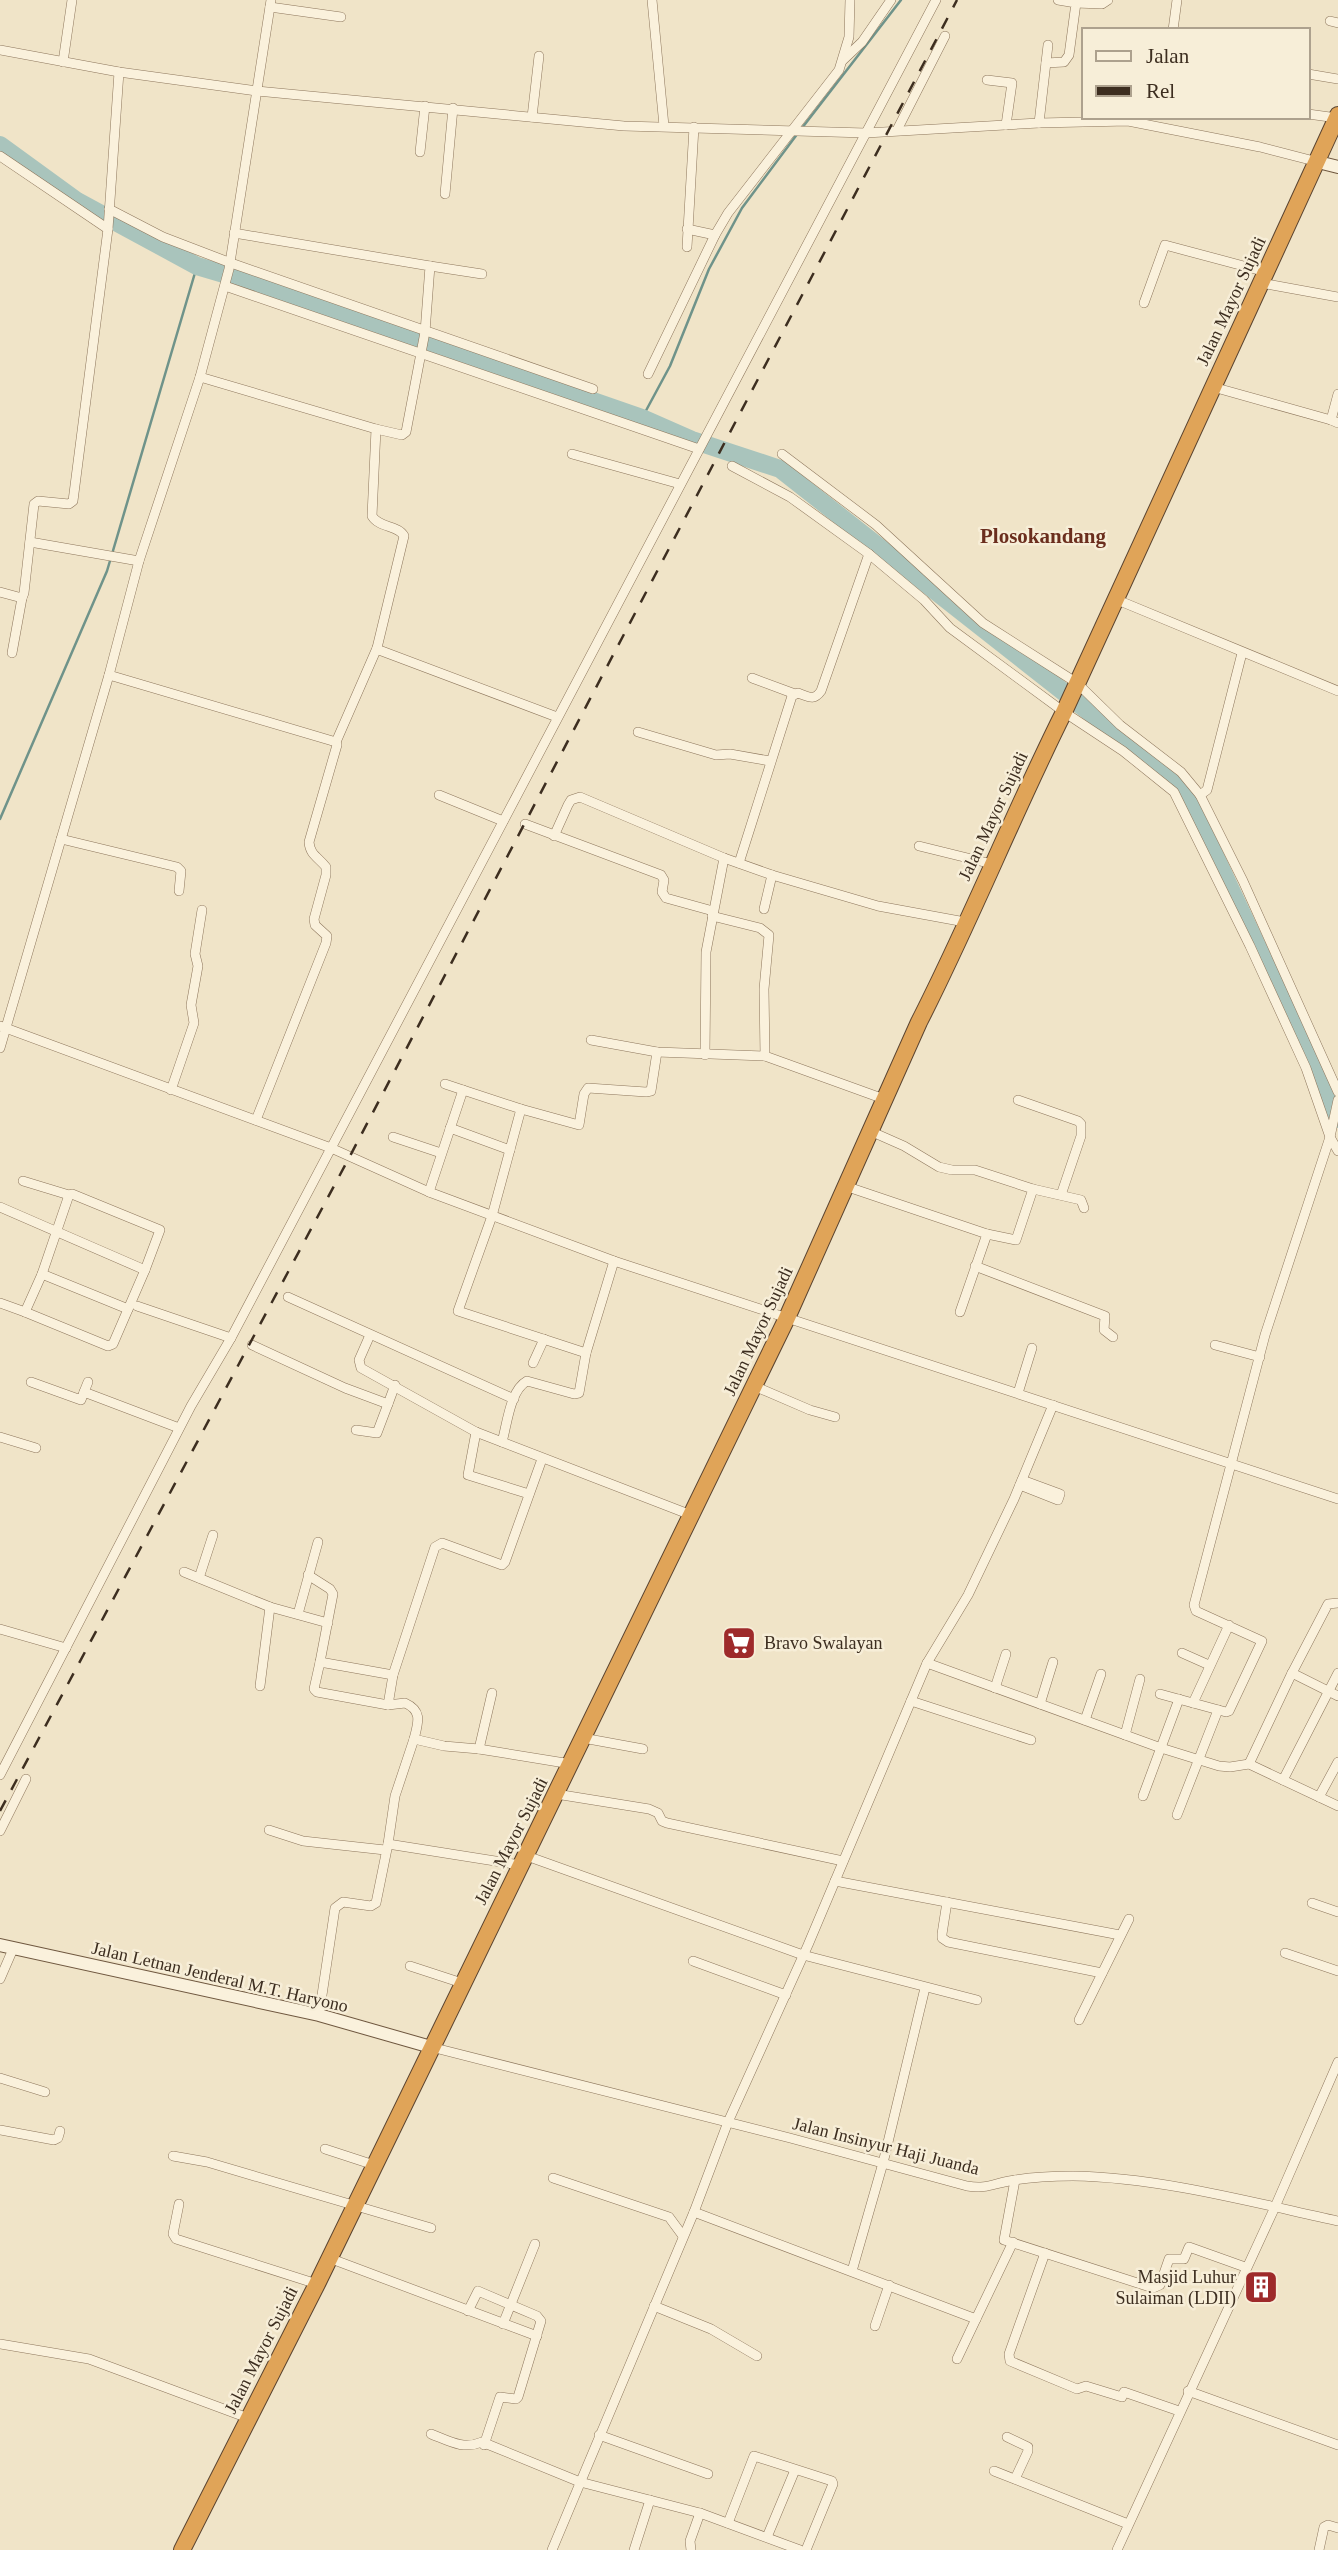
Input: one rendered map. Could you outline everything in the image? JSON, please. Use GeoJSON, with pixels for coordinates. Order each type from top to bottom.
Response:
{"type":"FeatureCollection","features":[{"type":"Feature","properties":{"kind":"highway","name":"Jalan Mayor Sujadi"},"geometry":{"type":"LineString","coordinates":[[182,2550],[317,2284],[461,1983],[571,1764],[786,1320],[965,922],[1337,116]]}},
{"type":"Feature","properties":{"kind":"main road"},"geometry":{"type":"LineString","coordinates":[[1318,162],[1338,167]]}},
{"type":"Feature","properties":{"kind":"main road","name":"Jalan Letnan Jenderal M.T. Haryono"},"geometry":{"type":"LineString","coordinates":[[6,1947],[319,2015],[431,2047]]}},
{"type":"Feature","properties":{"kind":"street"},"geometry":{"type":"LineString","coordinates":[[63,62],[72,0]]}},
{"type":"Feature","properties":{"kind":"street"},"geometry":{"type":"LineString","coordinates":[[652,0],[664,126]]}},
{"type":"Feature","properties":{"kind":"street"},"geometry":{"type":"LineString","coordinates":[[843,60],[849,37],[850,0]]}},
{"type":"Feature","properties":{"kind":"street"},"geometry":{"type":"LineString","coordinates":[[648,374],[728,213],[797,131],[843,60],[862,42],[891,0]]}},
{"type":"Feature","properties":{"kind":"street"},"geometry":{"type":"LineString","coordinates":[[0,1775],[179,1428],[331,1148],[936,0]]}},
{"type":"Feature","properties":{"kind":"street"},"geometry":{"type":"LineString","coordinates":[[1046,63],[1067,60],[1066,1],[1102,4],[1108,0]]}},
{"type":"Feature","properties":{"kind":"street"},"geometry":{"type":"LineString","coordinates":[[1173,28],[1177,0]]}},
{"type":"Feature","properties":{"kind":"street"},"geometry":{"type":"LineString","coordinates":[[0,1048],[3,1027],[109,674],[139,561],[201,377],[228,274],[270,4],[341,17]]}},
{"type":"Feature","properties":{"kind":"street"},"geometry":{"type":"LineString","coordinates":[[897,130],[945,36]]}},
{"type":"Feature","properties":{"kind":"street"},"geometry":{"type":"LineString","coordinates":[[1039,123],[1048,46]]}},
{"type":"Feature","properties":{"kind":"street"},"geometry":{"type":"LineString","coordinates":[[0,50],[119,72],[257,91],[624,126],[866,133],[1116,121],[1139,123],[1260,147],[1318,162]]}},
{"type":"Feature","properties":{"kind":"street"},"geometry":{"type":"LineString","coordinates":[[532,117],[539,56]]}},
{"type":"Feature","properties":{"kind":"street"},"geometry":{"type":"LineString","coordinates":[[12,653],[34,504],[38,501],[69,504],[73,500],[108,228],[119,72]]}},
{"type":"Feature","properties":{"kind":"street"},"geometry":{"type":"LineString","coordinates":[[1310,74],[1338,79]]}},
{"type":"Feature","properties":{"kind":"street"},"geometry":{"type":"LineString","coordinates":[[987,80],[1012,83],[1006,125]]}},
{"type":"Feature","properties":{"kind":"street"},"geometry":{"type":"LineString","coordinates":[[420,152],[425,106]]}},
{"type":"Feature","properties":{"kind":"street"},"geometry":{"type":"LineString","coordinates":[[445,194],[453,108]]}},
{"type":"Feature","properties":{"kind":"street"},"geometry":{"type":"LineString","coordinates":[[1310,114],[1337,116]]}},
{"type":"Feature","properties":{"kind":"street"},"geometry":{"type":"LineString","coordinates":[[687,247],[694,127]]}},
{"type":"Feature","properties":{"kind":"street"},"geometry":{"type":"LineString","coordinates":[[0,156],[108,228]]}},
{"type":"Feature","properties":{"kind":"street"},"geometry":{"type":"LineString","coordinates":[[109,211],[163,237],[228,274],[422,350],[700,448]]}},
{"type":"Feature","properties":{"kind":"street"},"geometry":{"type":"LineString","coordinates":[[687,229],[715,235]]}},
{"type":"Feature","properties":{"kind":"street"},"geometry":{"type":"LineString","coordinates":[[234,233],[482,274]]}},
{"type":"Feature","properties":{"kind":"street"},"geometry":{"type":"LineString","coordinates":[[1144,303],[1166,246],[1263,277],[1338,297]]}},
{"type":"Feature","properties":{"kind":"street"},"geometry":{"type":"LineString","coordinates":[[201,377],[402,435],[406,432],[422,350],[430,266]]}},
{"type":"Feature","properties":{"kind":"street"},"geometry":{"type":"LineString","coordinates":[[228,274],[425,331],[593,389]]}},
{"type":"Feature","properties":{"kind":"street"},"geometry":{"type":"LineString","coordinates":[[1213,387],[1334,422],[1338,394]]}},
{"type":"Feature","properties":{"kind":"street"},"geometry":{"type":"LineString","coordinates":[[256,1120],[326,943],[327,936],[315,925],[314,919],[326,867],[314,856],[309,842],[337,742],[377,648],[404,536],[401,531],[376,522],[372,516],[376,429]]}},
{"type":"Feature","properties":{"kind":"street"},"geometry":{"type":"LineString","coordinates":[[572,454],[680,484]]}},
{"type":"Feature","properties":{"kind":"street"},"geometry":{"type":"LineString","coordinates":[[782,454],[876,525],[982,623],[1076,685],[1120,725],[1181,772],[1200,796],[1243,881],[1338,1092]]}},
{"type":"Feature","properties":{"kind":"street"},"geometry":{"type":"LineString","coordinates":[[732,466],[790,498],[869,554],[924,600],[950,628],[1123,751],[1174,792],[1250,946],[1306,1068],[1338,1151]]}},
{"type":"Feature","properties":{"kind":"street"},"geometry":{"type":"LineString","coordinates":[[30,542],[139,561]]}},
{"type":"Feature","properties":{"kind":"street"},"geometry":{"type":"LineString","coordinates":[[752,678],[795,694],[813,698],[817,696],[869,554]]}},
{"type":"Feature","properties":{"kind":"street"},"geometry":{"type":"LineString","coordinates":[[0,593],[22,598]]}},
{"type":"Feature","properties":{"kind":"street"},"geometry":{"type":"LineString","coordinates":[[1115,599],[1338,691]]}},
{"type":"Feature","properties":{"kind":"street"},"geometry":{"type":"LineString","coordinates":[[377,648],[557,717]]}},
{"type":"Feature","properties":{"kind":"street"},"geometry":{"type":"LineString","coordinates":[[1200,796],[1207,790],[1242,653]]}},
{"type":"Feature","properties":{"kind":"street"},"geometry":{"type":"LineString","coordinates":[[109,674],[337,742]]}},
{"type":"Feature","properties":{"kind":"street"},"geometry":{"type":"LineString","coordinates":[[739,863],[770,761],[795,694]]}},
{"type":"Feature","properties":{"kind":"street"},"geometry":{"type":"LineString","coordinates":[[638,733],[711,754],[730,754],[770,761]]}},
{"type":"Feature","properties":{"kind":"street"},"geometry":{"type":"LineString","coordinates":[[439,795],[503,821]]}},
{"type":"Feature","properties":{"kind":"street"},"geometry":{"type":"LineString","coordinates":[[554,836],[568,804],[575,797],[580,797],[724,858],[772,875],[877,906],[965,922]]}},
{"type":"Feature","properties":{"kind":"street"},"geometry":{"type":"LineString","coordinates":[[525,824],[661,874],[664,880],[662,892],[666,898],[760,928],[769,935],[764,989],[765,1056]]}},
{"type":"Feature","properties":{"kind":"street"},"geometry":{"type":"LineString","coordinates":[[61,838],[177,867],[181,871],[179,891]]}},
{"type":"Feature","properties":{"kind":"street"},"geometry":{"type":"LineString","coordinates":[[919,846],[992,864]]}},
{"type":"Feature","properties":{"kind":"street"},"geometry":{"type":"LineString","coordinates":[[705,1055],[705,973],[712,913],[724,858]]}},
{"type":"Feature","properties":{"kind":"street"},"geometry":{"type":"LineString","coordinates":[[764,909],[772,875]]}},
{"type":"Feature","properties":{"kind":"street"},"geometry":{"type":"LineString","coordinates":[[171,1090],[194,1023],[191,1006],[198,966],[195,954],[202,910]]}},
{"type":"Feature","properties":{"kind":"street"},"geometry":{"type":"LineString","coordinates":[[3,1027],[331,1148],[429,1192],[614,1261],[786,1320],[1231,1462],[1338,1499]]}},
{"type":"Feature","properties":{"kind":"street"},"geometry":{"type":"LineString","coordinates":[[591,1040],[657,1052],[765,1056],[884,1099]]}},
{"type":"Feature","properties":{"kind":"street"},"geometry":{"type":"LineString","coordinates":[[445,1084],[579,1125],[584,1094],[588,1088],[646,1093],[651,1091],[657,1052]]}},
{"type":"Feature","properties":{"kind":"street"},"geometry":{"type":"LineString","coordinates":[[429,1192],[463,1090]]}},
{"type":"Feature","properties":{"kind":"street"},"geometry":{"type":"LineString","coordinates":[[1018,1100],[1081,1124],[1081,1136],[1061,1195]]}},
{"type":"Feature","properties":{"kind":"street"},"geometry":{"type":"LineString","coordinates":[[1160,1694],[1229,1711],[1262,1643],[1196,1611],[1194,1605],[1260,1357],[1338,1100]]}},
{"type":"Feature","properties":{"kind":"street"},"geometry":{"type":"LineString","coordinates":[[521,1109],[492,1216],[458,1311],[586,1353]]}},
{"type":"Feature","properties":{"kind":"street"},"geometry":{"type":"LineString","coordinates":[[450,1128],[510,1150]]}},
{"type":"Feature","properties":{"kind":"street"},"geometry":{"type":"LineString","coordinates":[[870,1131],[904,1146],[939,1167],[975,1170],[1033,1189],[1081,1200],[1084,1208]]}},
{"type":"Feature","properties":{"kind":"street"},"geometry":{"type":"LineString","coordinates":[[393,1137],[441,1153]]}},
{"type":"Feature","properties":{"kind":"street"},"geometry":{"type":"LineString","coordinates":[[0,1303],[108,1346],[113,1344],[133,1308],[160,1232],[159,1228],[72,1194],[23,1181]]}},
{"type":"Feature","properties":{"kind":"street"},"geometry":{"type":"LineString","coordinates":[[845,1186],[987,1234],[1016,1240],[1033,1189]]}},
{"type":"Feature","properties":{"kind":"street"},"geometry":{"type":"LineString","coordinates":[[25,1312],[42,1274],[69,1195]]}},
{"type":"Feature","properties":{"kind":"street"},"geometry":{"type":"LineString","coordinates":[[0,1207],[145,1270]]}},
{"type":"Feature","properties":{"kind":"street"},"geometry":{"type":"LineString","coordinates":[[960,1312],[987,1234]]}},
{"type":"Feature","properties":{"kind":"street"},"geometry":{"type":"LineString","coordinates":[[502,1442],[514,1399],[520,1386],[527,1381],[579,1393],[586,1353],[614,1261]]}},
{"type":"Feature","properties":{"kind":"street"},"geometry":{"type":"LineString","coordinates":[[975,1266],[1105,1316],[1104,1330],[1113,1337]]}},
{"type":"Feature","properties":{"kind":"street"},"geometry":{"type":"LineString","coordinates":[[42,1274],[133,1308],[230,1338]]}},
{"type":"Feature","properties":{"kind":"street"},"geometry":{"type":"LineString","coordinates":[[288,1297],[514,1399]]}},
{"type":"Feature","properties":{"kind":"street"},"geometry":{"type":"LineString","coordinates":[[370,1335],[359,1365],[476,1432],[691,1515]]}},
{"type":"Feature","properties":{"kind":"street"},"geometry":{"type":"LineString","coordinates":[[533,1363],[544,1339]]}},
{"type":"Feature","properties":{"kind":"street"},"geometry":{"type":"LineString","coordinates":[[253,1345],[345,1388],[388,1404]]}},
{"type":"Feature","properties":{"kind":"street"},"geometry":{"type":"LineString","coordinates":[[1215,1345],[1260,1357]]}},
{"type":"Feature","properties":{"kind":"street"},"geometry":{"type":"LineString","coordinates":[[1018,1393],[1032,1348]]}},
{"type":"Feature","properties":{"kind":"street"},"geometry":{"type":"LineString","coordinates":[[31,1382],[81,1400],[88,1382]]}},
{"type":"Feature","properties":{"kind":"street"},"geometry":{"type":"LineString","coordinates":[[356,1430],[377,1433],[395,1385]]}},
{"type":"Feature","properties":{"kind":"street"},"geometry":{"type":"LineString","coordinates":[[754,1385],[810,1410],[835,1417]]}},
{"type":"Feature","properties":{"kind":"street"},"geometry":{"type":"LineString","coordinates":[[84,1392],[179,1428]]}},
{"type":"Feature","properties":{"kind":"street"},"geometry":{"type":"LineString","coordinates":[[552,2550],[694,2211],[728,2122],[786,1996],[927,1663],[968,1595],[1021,1482],[1053,1405]]}},
{"type":"Feature","properties":{"kind":"street"},"geometry":{"type":"LineString","coordinates":[[476,1432],[468,1475],[529,1494]]}},
{"type":"Feature","properties":{"kind":"street"},"geometry":{"type":"LineString","coordinates":[[0,1437],[36,1448]]}},
{"type":"Feature","properties":{"kind":"street"},"geometry":{"type":"LineString","coordinates":[[388,1704],[393,1675],[436,1547],[442,1543],[502,1565],[542,1459]]}},
{"type":"Feature","properties":{"kind":"street"},"geometry":{"type":"LineString","coordinates":[[199,1578],[214,1535]]}},
{"type":"Feature","properties":{"kind":"street"},"geometry":{"type":"LineString","coordinates":[[298,1614],[318,1542]]}},
{"type":"Feature","properties":{"kind":"street"},"geometry":{"type":"LineString","coordinates":[[184,1572],[270,1607],[328,1623]]}},
{"type":"Feature","properties":{"kind":"street"},"geometry":{"type":"LineString","coordinates":[[309,1575],[333,1594],[315,1691],[388,1704],[405,1703],[417,1711],[419,1719],[395,1796],[376,1903],[371,1906],[343,1902],[335,1908],[319,2015]]}},
{"type":"Feature","properties":{"kind":"street"},"geometry":{"type":"LineString","coordinates":[[1249,1764],[1328,1604],[1338,1603]]}},
{"type":"Feature","properties":{"kind":"street"},"geometry":{"type":"LineString","coordinates":[[260,1686],[270,1607]]}},
{"type":"Feature","properties":{"kind":"street"},"geometry":{"type":"LineString","coordinates":[[1193,1703],[1229,1625]]}},
{"type":"Feature","properties":{"kind":"street"},"geometry":{"type":"LineString","coordinates":[[0,1629],[66,1647]]}},
{"type":"Feature","properties":{"kind":"street"},"geometry":{"type":"LineString","coordinates":[[1182,1653],[1209,1665]]}},
{"type":"Feature","properties":{"kind":"street"},"geometry":{"type":"LineString","coordinates":[[995,1688],[1006,1654]]}},
{"type":"Feature","properties":{"kind":"street"},"geometry":{"type":"LineString","coordinates":[[320,1662],[393,1675]]}},
{"type":"Feature","properties":{"kind":"street"},"geometry":{"type":"LineString","coordinates":[[1040,1704],[1053,1662]]}},
{"type":"Feature","properties":{"kind":"street"},"geometry":{"type":"LineString","coordinates":[[927,1663],[1161,1748],[1230,1767],[1249,1764],[1338,1806]]}},
{"type":"Feature","properties":{"kind":"street"},"geometry":{"type":"LineString","coordinates":[[1292,1673],[1334,1693]]}},
{"type":"Feature","properties":{"kind":"street"},"geometry":{"type":"LineString","coordinates":[[1085,1720],[1101,1674]]}},
{"type":"Feature","properties":{"kind":"street"},"geometry":{"type":"LineString","coordinates":[[1283,1780],[1334,1693],[1338,1674]]}},
{"type":"Feature","properties":{"kind":"street"},"geometry":{"type":"LineString","coordinates":[[1125,1735],[1140,1679]]}},
{"type":"Feature","properties":{"kind":"street"},"geometry":{"type":"LineString","coordinates":[[479,1749],[492,1693]]}},
{"type":"Feature","properties":{"kind":"street"},"geometry":{"type":"LineString","coordinates":[[1143,1796],[1179,1699]]}},
{"type":"Feature","properties":{"kind":"street"},"geometry":{"type":"LineString","coordinates":[[911,1701],[1031,1740]]}},
{"type":"Feature","properties":{"kind":"street"},"geometry":{"type":"LineString","coordinates":[[1177,1815],[1218,1710]]}},
{"type":"Feature","properties":{"kind":"street"},"geometry":{"type":"LineString","coordinates":[[583,1738],[643,1749]]}},
{"type":"Feature","properties":{"kind":"street"},"geometry":{"type":"LineString","coordinates":[[414,1739],[444,1746],[571,1764]]}},
{"type":"Feature","properties":{"kind":"street"},"geometry":{"type":"LineString","coordinates":[[1319,1797],[1338,1763]]}},
{"type":"Feature","properties":{"kind":"street"},"geometry":{"type":"LineString","coordinates":[[0,1831],[26,1779]]}},
{"type":"Feature","properties":{"kind":"street"},"geometry":{"type":"LineString","coordinates":[[556,1794],[649,1809],[658,1813],[662,1821],[667,1823],[843,1861]]}},
{"type":"Feature","properties":{"kind":"street"},"geometry":{"type":"LineString","coordinates":[[269,1830],[303,1841],[522,1860],[803,1955],[977,2000]]}},
{"type":"Feature","properties":{"kind":"street"},"geometry":{"type":"LineString","coordinates":[[835,1881],[1120,1936]]}},
{"type":"Feature","properties":{"kind":"street"},"geometry":{"type":"LineString","coordinates":[[947,1902],[942,1938],[948,1942],[1102,1973]]}},
{"type":"Feature","properties":{"kind":"street"},"geometry":{"type":"LineString","coordinates":[[1312,1903],[1338,1912]]}},
{"type":"Feature","properties":{"kind":"street"},"geometry":{"type":"LineString","coordinates":[[1079,2020],[1129,1919]]}},
{"type":"Feature","properties":{"kind":"street"},"geometry":{"type":"LineString","coordinates":[[0,1979],[6,1947]]}},
{"type":"Feature","properties":{"kind":"street"},"geometry":{"type":"LineString","coordinates":[[1285,1953],[1338,1971]]}},
{"type":"Feature","properties":{"kind":"street"},"geometry":{"type":"LineString","coordinates":[[693,1961],[786,1996]]}},
{"type":"Feature","properties":{"kind":"street"},"geometry":{"type":"LineString","coordinates":[[410,1966],[461,1983]]}},
{"type":"Feature","properties":{"kind":"street"},"geometry":{"type":"LineString","coordinates":[[852,2271],[883,2163],[925,1988]]}},
{"type":"Feature","properties":{"kind":"street","name":"Jalan Insinyur Haji Juanda"},"geometry":{"type":"LineString","coordinates":[[431,2047],[980,2188],[1016,2180],[1074,2176],[1129,2180],[1338,2221]]}},
{"type":"Feature","properties":{"kind":"street"},"geometry":{"type":"LineString","coordinates":[[1117,2550],[1245,2267],[1275,2207],[1338,2062]]}},
{"type":"Feature","properties":{"kind":"street"},"geometry":{"type":"LineString","coordinates":[[0,2077],[45,2092]]}},
{"type":"Feature","properties":{"kind":"street"},"geometry":{"type":"LineString","coordinates":[[0,2130],[54,2140],[61,2131]]}},
{"type":"Feature","properties":{"kind":"street"},"geometry":{"type":"LineString","coordinates":[[325,2149],[374,2165]]}},
{"type":"Feature","properties":{"kind":"street"},"geometry":{"type":"LineString","coordinates":[[173,2156],[207,2162],[430,2228]]}},
{"type":"Feature","properties":{"kind":"street"},"geometry":{"type":"LineString","coordinates":[[553,2178],[669,2217],[683,2236]]}},
{"type":"Feature","properties":{"kind":"street"},"geometry":{"type":"LineString","coordinates":[[1016,2180],[1004,2240],[1153,2288],[1160,2285],[1168,2259],[1184,2259],[1189,2246],[1245,2267]]}},
{"type":"Feature","properties":{"kind":"street"},"geometry":{"type":"LineString","coordinates":[[179,2204],[173,2234],[176,2239],[317,2284]]}},
{"type":"Feature","properties":{"kind":"street"},"geometry":{"type":"LineString","coordinates":[[694,2211],[976,2319]]}},
{"type":"Feature","properties":{"kind":"street"},"geometry":{"type":"LineString","coordinates":[[957,2359],[1013,2242]]}},
{"type":"Feature","properties":{"kind":"street"},"geometry":{"type":"LineString","coordinates":[[503,2324],[535,2244]]}},
{"type":"Feature","properties":{"kind":"street"},"geometry":{"type":"LineString","coordinates":[[1045,2253],[1009,2354],[1010,2361],[1077,2389],[1085,2385],[1122,2397],[1124,2392],[1179,2411]]}},
{"type":"Feature","properties":{"kind":"street"},"geometry":{"type":"LineString","coordinates":[[329,2258],[537,2336]]}},
{"type":"Feature","properties":{"kind":"street"},"geometry":{"type":"LineString","coordinates":[[875,2326],[889,2285]]}},
{"type":"Feature","properties":{"kind":"street"},"geometry":{"type":"LineString","coordinates":[[468,2311],[478,2291],[540,2318],[519,2397],[499,2397],[484,2445]]}},
{"type":"Feature","properties":{"kind":"street"},"geometry":{"type":"LineString","coordinates":[[654,2306],[710,2329],[757,2356]]}},
{"type":"Feature","properties":{"kind":"street"},"geometry":{"type":"LineString","coordinates":[[0,2344],[89,2359],[248,2418]]}},
{"type":"Feature","properties":{"kind":"street"},"geometry":{"type":"LineString","coordinates":[[1188,2391],[1338,2445]]}},
{"type":"Feature","properties":{"kind":"street"},"geometry":{"type":"LineString","coordinates":[[431,2434],[461,2446],[469,2447],[482,2442],[580,2482],[700,2513],[800,2550]]}},
{"type":"Feature","properties":{"kind":"street"},"geometry":{"type":"LineString","coordinates":[[599,2435],[708,2474]]}},
{"type":"Feature","properties":{"kind":"street"},"geometry":{"type":"LineString","coordinates":[[1007,2437],[1028,2447],[1015,2479]]}},
{"type":"Feature","properties":{"kind":"street"},"geometry":{"type":"LineString","coordinates":[[729,2523],[754,2456],[832,2481],[806,2550]]}},
{"type":"Feature","properties":{"kind":"street"},"geometry":{"type":"LineString","coordinates":[[767,2538],[795,2470]]}},
{"type":"Feature","properties":{"kind":"street"},"geometry":{"type":"LineString","coordinates":[[994,2471],[1128,2524]]}},
{"type":"Feature","properties":{"kind":"street"},"geometry":{"type":"LineString","coordinates":[[634,2550],[650,2500]]}},
{"type":"Feature","properties":{"kind":"street"},"geometry":{"type":"LineString","coordinates":[[691,2550],[690,2541],[700,2513]]}},
{"type":"Feature","properties":{"kind":"street"},"geometry":{"type":"LineString","coordinates":[[1319,2550],[1324,2527],[1328,2525],[1338,2528]]}},
{"type":"Feature","properties":{"kind":"waterway"},"geometry":{"type":"LineString","coordinates":[[802,128],[901,0]]}},
{"type":"Feature","properties":{"kind":"waterway"},"geometry":{"type":"LineString","coordinates":[[642,418],[670,366],[709,269],[742,208],[798,133]]}},
{"type":"Feature","properties":{"kind":"waterway"},"geometry":{"type":"LineString","coordinates":[[0,145],[77,201],[197,266],[642,418],[692,440],[780,469],[1182,785],[1338,1119]]}},
{"type":"Feature","properties":{"kind":"waterway"},"geometry":{"type":"LineString","coordinates":[[0,819],[107,571],[197,266]]}},
{"type":"Feature","properties":{"kind":"railway"},"geometry":{"type":"LineString","coordinates":[[0,1811],[350,1156],[957,0]]}},
{"type":"Feature","properties":{"kind":"place","name":"Bravo Swalayan"},"geometry":{"type":"Point","coordinates":[739,1643]}},
{"type":"Feature","properties":{"kind":"place","name":"Masjid Luhur Sulaiman (LDII)"},"geometry":{"type":"Point","coordinates":[1261,2287]}},
{"type":"Feature","properties":{"kind":"district","name":"Plosokandang"},"geometry":{"type":"Point","coordinates":[1043,536]}}]}
